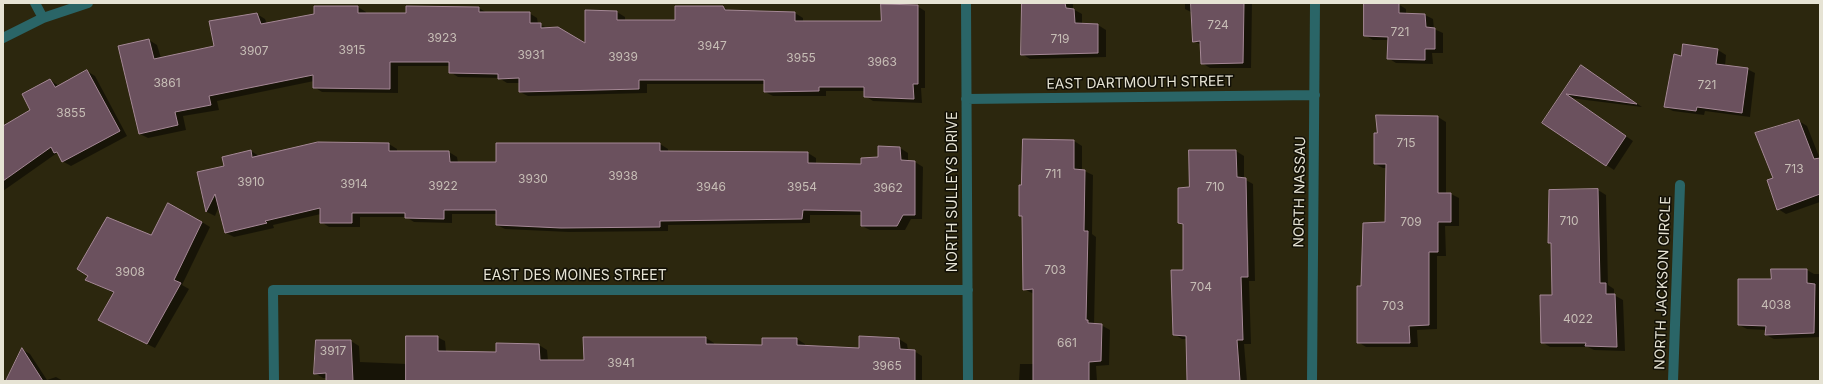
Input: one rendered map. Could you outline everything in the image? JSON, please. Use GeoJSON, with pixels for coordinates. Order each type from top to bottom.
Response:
{"type":"FeatureCollection","features":[{"type":"Feature","properties":{"kind":"street"},"geometry":{"type":"LineString","coordinates":[[35,3],[43,18]]}},
{"type":"Feature","properties":{"kind":"street"},"geometry":{"type":"LineString","coordinates":[[3,38],[43,18],[88,3]]}},
{"type":"Feature","properties":{"kind":"street","name":"NORTH SULLEYS DRIVE"},"geometry":{"type":"LineString","coordinates":[[966,3],[968,381]]}},
{"type":"Feature","properties":{"kind":"street","name":"NORTH NASSAU"},"geometry":{"type":"LineString","coordinates":[[1312,381],[1315,3]]}},
{"type":"Feature","properties":{"kind":"street","name":"EAST DARTMOUTH STREET"},"geometry":{"type":"LineString","coordinates":[[966,99],[1315,95]]}},
{"type":"Feature","properties":{"kind":"street","name":"NORTH JACKSON CIRCLE"},"geometry":{"type":"LineString","coordinates":[[1673,381],[1680,185]]}},
{"type":"Feature","properties":{"kind":"street","name":"EAST DES MOINES STREET"},"geometry":{"type":"LineString","coordinates":[[274,381],[273,290],[968,290]]}},
{"type":"Feature","properties":{"kind":"building"},"geometry":{"type":"Polygon","coordinates":[[[1022,3],[1065,3],[1066,8],[1074,9],[1075,23],[1098,24],[1098,53],[1021,55],[1022,3]]]}},
{"type":"Feature","properties":{"kind":"building"},"geometry":{"type":"Polygon","coordinates":[[[1191,3],[1244,3],[1243,63],[1201,64],[1200,41],[1193,42],[1191,3]]]}},
{"type":"Feature","properties":{"kind":"building"},"geometry":{"type":"Polygon","coordinates":[[[1364,3],[1399,3],[1399,13],[1425,14],[1426,27],[1435,28],[1435,49],[1425,49],[1425,60],[1387,59],[1388,37],[1364,36],[1364,3]]]}},
{"type":"Feature","properties":{"kind":"building"},"geometry":{"type":"Polygon","coordinates":[[[881,4],[918,5],[918,84],[913,84],[914,99],[864,97],[864,87],[819,87],[819,91],[764,92],[764,80],[639,80],[639,89],[519,92],[519,78],[498,79],[498,74],[449,73],[449,62],[390,62],[390,89],[313,88],[313,75],[209,96],[211,105],[175,112],[178,125],[139,134],[118,46],[149,39],[154,59],[214,46],[209,21],[257,13],[261,24],[314,14],[314,6],[358,6],[358,13],[406,13],[406,6],[479,7],[479,12],[530,12],[530,23],[541,23],[541,28],[558,27],[585,43],[585,10],[617,11],[617,20],[675,20],[675,6],[723,6],[725,10],[795,12],[795,21],[881,21],[881,4]]]}},
{"type":"Feature","properties":{"kind":"building"},"geometry":{"type":"Polygon","coordinates":[[[1683,44],[1718,49],[1716,64],[1748,68],[1742,113],[1697,107],[1696,111],[1664,107],[1674,54],[1681,56],[1683,44]]]}},
{"type":"Feature","properties":{"kind":"building"},"geometry":{"type":"Polygon","coordinates":[[[1581,65],[1637,104],[1566,94],[1626,136],[1606,166],[1542,123],[1581,65]]]}},
{"type":"Feature","properties":{"kind":"building"},"geometry":{"type":"Polygon","coordinates":[[[87,70],[120,131],[62,162],[57,152],[54,153],[51,147],[3,181],[3,126],[30,110],[22,94],[50,79],[55,87],[87,70]]]}},
{"type":"Feature","properties":{"kind":"building"},"geometry":{"type":"Polygon","coordinates":[[[1376,115],[1438,116],[1438,193],[1451,193],[1451,222],[1438,222],[1438,252],[1429,252],[1429,325],[1409,326],[1410,343],[1357,343],[1357,286],[1361,286],[1363,223],[1385,222],[1386,164],[1374,164],[1374,133],[1377,133],[1376,115]]]}},
{"type":"Feature","properties":{"kind":"building"},"geometry":{"type":"Polygon","coordinates":[[[1799,120],[1814,159],[1820,158],[1820,194],[1777,210],[1767,180],[1773,178],[1755,133],[1799,120]]]}},
{"type":"Feature","properties":{"kind":"building"},"geometry":{"type":"Polygon","coordinates":[[[1023,139],[1074,140],[1074,169],[1085,170],[1084,231],[1088,231],[1086,320],[1088,320],[1088,323],[1102,324],[1101,361],[1089,362],[1089,381],[1033,381],[1033,289],[1023,290],[1022,216],[1019,216],[1019,185],[1021,185],[1023,139]]]}},
{"type":"Feature","properties":{"kind":"building"},"geometry":{"type":"Polygon","coordinates":[[[318,142],[389,143],[389,151],[449,151],[450,162],[496,162],[496,143],[660,143],[660,151],[808,152],[808,163],[861,164],[861,158],[878,157],[878,146],[900,147],[901,160],[915,161],[915,215],[903,215],[897,226],[861,226],[861,211],[803,210],[802,219],[660,221],[660,227],[561,228],[496,225],[496,210],[444,210],[444,219],[405,218],[405,213],[352,213],[352,223],[320,223],[320,208],[265,221],[267,223],[225,233],[215,194],[206,212],[197,172],[224,166],[222,157],[251,150],[252,157],[318,142]]]}},
{"type":"Feature","properties":{"kind":"building"},"geometry":{"type":"Polygon","coordinates":[[[1189,150],[1236,150],[1237,177],[1246,178],[1248,277],[1241,277],[1243,340],[1237,340],[1240,381],[1187,381],[1186,336],[1173,335],[1171,270],[1183,270],[1183,224],[1178,223],[1178,188],[1189,187],[1189,150]]]}},
{"type":"Feature","properties":{"kind":"building"},"geometry":{"type":"Polygon","coordinates":[[[1598,189],[1600,283],[1606,283],[1606,294],[1615,294],[1617,347],[1585,346],[1586,343],[1541,343],[1540,295],[1552,295],[1551,243],[1548,243],[1549,190],[1598,189]]]}},
{"type":"Feature","properties":{"kind":"building"},"geometry":{"type":"Polygon","coordinates":[[[168,203],[202,222],[174,280],[181,283],[147,344],[98,320],[114,292],[85,280],[88,276],[77,269],[107,217],[151,235],[168,203]]]}},
{"type":"Feature","properties":{"kind":"building"},"geometry":{"type":"Polygon","coordinates":[[[1771,269],[1807,269],[1807,283],[1815,284],[1814,333],[1765,335],[1766,326],[1738,325],[1738,279],[1771,279],[1771,269]]]}},
{"type":"Feature","properties":{"kind":"building"},"geometry":{"type":"Polygon","coordinates":[[[406,336],[438,336],[438,351],[496,352],[496,343],[539,344],[540,360],[584,360],[583,337],[706,337],[706,344],[762,345],[762,338],[797,338],[797,345],[859,348],[859,336],[899,338],[900,349],[915,350],[915,381],[406,381],[406,336]]]}},
{"type":"Feature","properties":{"kind":"building"},"geometry":{"type":"Polygon","coordinates":[[[316,340],[351,340],[353,381],[326,381],[326,373],[314,374],[316,340]]]}},
{"type":"Feature","properties":{"kind":"building"},"geometry":{"type":"Polygon","coordinates":[[[22,348],[43,381],[6,381],[22,348]]]}}]}
